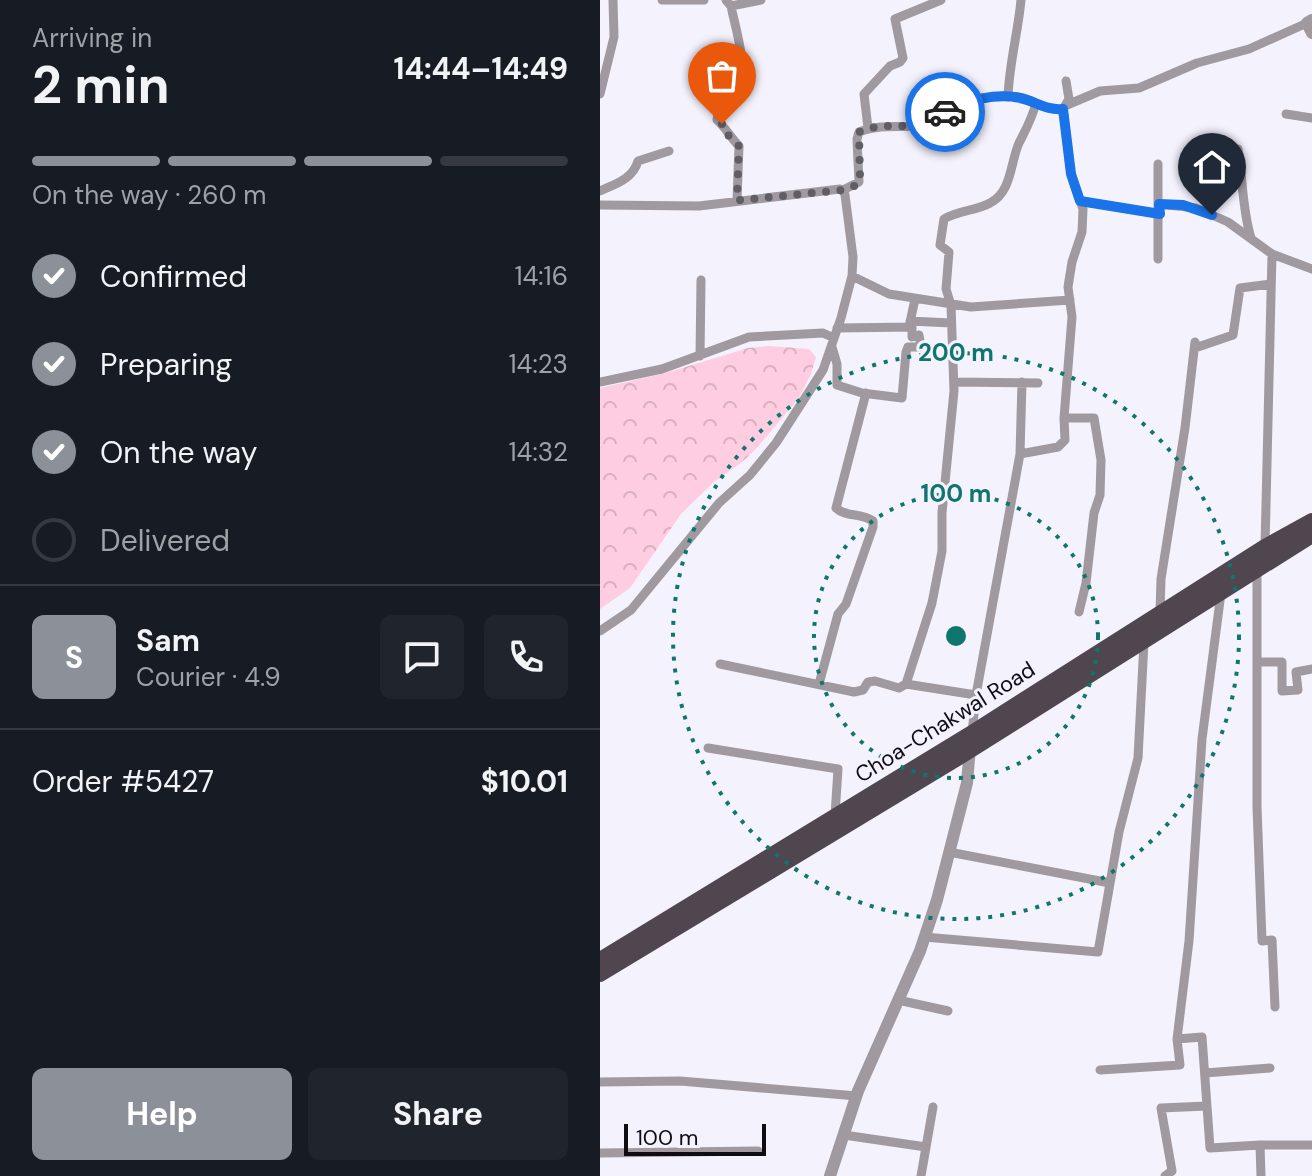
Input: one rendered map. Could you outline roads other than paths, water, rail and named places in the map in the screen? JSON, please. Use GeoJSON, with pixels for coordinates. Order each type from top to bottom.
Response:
{"type":"FeatureCollection","features":[{"type":"Feature","properties":{"kind":"highway","name":"Choa-Chakwal Road"},"geometry":{"type":"LineString","coordinates":[[600,960],[972,733],[1265,547],[1312,521]]}},
{"type":"Feature","properties":{"kind":"highway"},"geometry":{"type":"LineString","coordinates":[[600,974],[970,750],[1312,535]]}},
{"type":"Feature","properties":{"kind":"street"},"geometry":{"type":"LineString","coordinates":[[601,91],[614,37],[613,0]]}},
{"type":"Feature","properties":{"kind":"street"},"geometry":{"type":"LineString","coordinates":[[662,0],[704,0]]}},
{"type":"Feature","properties":{"kind":"street"},"geometry":{"type":"LineString","coordinates":[[737,200],[739,146],[729,137],[726,126],[717,120],[718,111],[735,92],[741,79],[741,56],[728,3],[761,0]]}},
{"type":"Feature","properties":{"kind":"street"},"geometry":{"type":"LineString","coordinates":[[868,128],[864,94],[890,66],[903,58],[895,19],[941,0]]}},
{"type":"Feature","properties":{"kind":"street"},"geometry":{"type":"LineString","coordinates":[[1008,97],[1009,69],[1018,33],[1021,0]]}},
{"type":"Feature","properties":{"kind":"street"},"geometry":{"type":"LineString","coordinates":[[600,205],[679,207],[843,190],[859,182],[857,139],[859,132],[868,128],[892,124],[925,128],[940,123],[945,111],[991,97],[1017,97],[1048,109],[1065,107],[1100,91],[1139,88],[1197,63],[1249,49],[1310,25]]}},
{"type":"Feature","properties":{"kind":"street"},"geometry":{"type":"LineString","coordinates":[[1020,454],[1063,444],[1072,317],[1068,287],[1082,232],[1083,209],[1071,174],[1066,81]]}},
{"type":"Feature","properties":{"kind":"street"},"geometry":{"type":"LineString","coordinates":[[906,684],[932,603],[942,551],[942,513],[954,382],[951,305],[946,289],[949,252],[940,245],[944,219],[957,211],[991,203],[1003,190],[1036,103]]}},
{"type":"Feature","properties":{"kind":"street"},"geometry":{"type":"LineString","coordinates":[[1286,114],[1312,118]]}},
{"type":"Feature","properties":{"kind":"street"},"geometry":{"type":"LineString","coordinates":[[1238,149],[1244,218],[1251,238]]}},
{"type":"Feature","properties":{"kind":"street"},"geometry":{"type":"LineString","coordinates":[[600,191],[627,178],[636,169],[638,161],[669,151]]}},
{"type":"Feature","properties":{"kind":"street"},"geometry":{"type":"LineString","coordinates":[[1158,164],[1158,259]]}},
{"type":"Feature","properties":{"kind":"street"},"geometry":{"type":"LineString","coordinates":[[600,631],[631,610],[719,503],[750,475],[776,443],[823,370],[852,276],[853,257],[843,190]]}},
{"type":"Feature","properties":{"kind":"street"},"geometry":{"type":"LineString","coordinates":[[1080,201],[1160,209],[1196,208],[1228,222],[1272,254],[1312,269]]}},
{"type":"Feature","properties":{"kind":"street"},"geometry":{"type":"LineString","coordinates":[[1265,547],[1272,254]]}},
{"type":"Feature","properties":{"kind":"street"},"geometry":{"type":"LineString","coordinates":[[852,276],[889,294],[951,305],[971,307],[1070,300]]}},
{"type":"Feature","properties":{"kind":"street"},"geometry":{"type":"LineString","coordinates":[[700,356],[701,280]]}},
{"type":"Feature","properties":{"kind":"street"},"geometry":{"type":"LineString","coordinates":[[1160,612],[1161,579],[1195,345],[1233,335],[1240,288],[1271,284]]}},
{"type":"Feature","properties":{"kind":"street"},"geometry":{"type":"LineString","coordinates":[[834,337],[837,385],[902,398],[906,352],[908,347],[921,347],[919,335],[912,337],[909,324],[915,299]]}},
{"type":"Feature","properties":{"kind":"street"},"geometry":{"type":"LineString","coordinates":[[600,382],[662,369],[749,337],[823,333],[834,337],[909,324],[951,323]]}},
{"type":"Feature","properties":{"kind":"street"},"geometry":{"type":"LineString","coordinates":[[954,382],[1038,383]]}},
{"type":"Feature","properties":{"kind":"street"},"geometry":{"type":"LineString","coordinates":[[830,1176],[857,1096],[924,937],[967,783],[976,695],[1020,454],[1022,382]]}},
{"type":"Feature","properties":{"kind":"street"},"geometry":{"type":"LineString","coordinates":[[819,684],[838,614],[846,604],[873,527],[869,517],[840,512],[836,508],[866,393]]}},
{"type":"Feature","properties":{"kind":"street"},"geometry":{"type":"LineString","coordinates":[[1064,418],[1094,418],[1101,460],[1100,495],[1094,513],[1086,583],[1079,612]]}},
{"type":"Feature","properties":{"kind":"street"},"geometry":{"type":"LineString","coordinates":[[1257,570],[1257,807],[1262,941],[1272,940],[1275,1007]]}},
{"type":"Feature","properties":{"kind":"street"},"geometry":{"type":"LineString","coordinates":[[1100,1070],[1180,1065],[1177,1039],[1189,941],[1202,739],[1221,593]]}},
{"type":"Feature","properties":{"kind":"street"},"geometry":{"type":"LineString","coordinates":[[924,937],[1098,952],[1119,832],[1138,758],[1144,642]]}},
{"type":"Feature","properties":{"kind":"street"},"geometry":{"type":"LineString","coordinates":[[1258,662],[1282,662],[1282,691],[1298,690],[1296,672],[1312,669]]}},
{"type":"Feature","properties":{"kind":"street"},"geometry":{"type":"LineString","coordinates":[[720,664],[859,692],[868,682],[875,681],[899,688],[906,684],[976,695]]}},
{"type":"Feature","properties":{"kind":"street"},"geometry":{"type":"LineString","coordinates":[[708,748],[838,769],[835,815]]}},
{"type":"Feature","properties":{"kind":"street"},"geometry":{"type":"LineString","coordinates":[[949,852],[1110,883]]}},
{"type":"Feature","properties":{"kind":"street"},"geometry":{"type":"LineString","coordinates":[[898,1000],[948,1011]]}},
{"type":"Feature","properties":{"kind":"street"},"geometry":{"type":"LineString","coordinates":[[1177,1039],[1202,1037],[1210,1148],[1312,1145]]}},
{"type":"Feature","properties":{"kind":"street"},"geometry":{"type":"LineString","coordinates":[[1205,1073],[1270,1068]]}},
{"type":"Feature","properties":{"kind":"street"},"geometry":{"type":"LineString","coordinates":[[600,1082],[680,1081],[857,1096]]}},
{"type":"Feature","properties":{"kind":"street"},"geometry":{"type":"LineString","coordinates":[[1165,1176],[1172,1171],[1161,1108],[1207,1106]]}},
{"type":"Feature","properties":{"kind":"street"},"geometry":{"type":"LineString","coordinates":[[921,1176],[933,1107]]}},
{"type":"Feature","properties":{"kind":"street"},"geometry":{"type":"LineString","coordinates":[[844,1135],[926,1147]]}},
{"type":"Feature","properties":{"kind":"street"},"geometry":{"type":"LineString","coordinates":[[1260,1145],[1261,1176]]}},
{"type":"Feature","properties":{"kind":"street"},"geometry":{"type":"LineString","coordinates":[[600,1153],[758,1151]]}}]}
